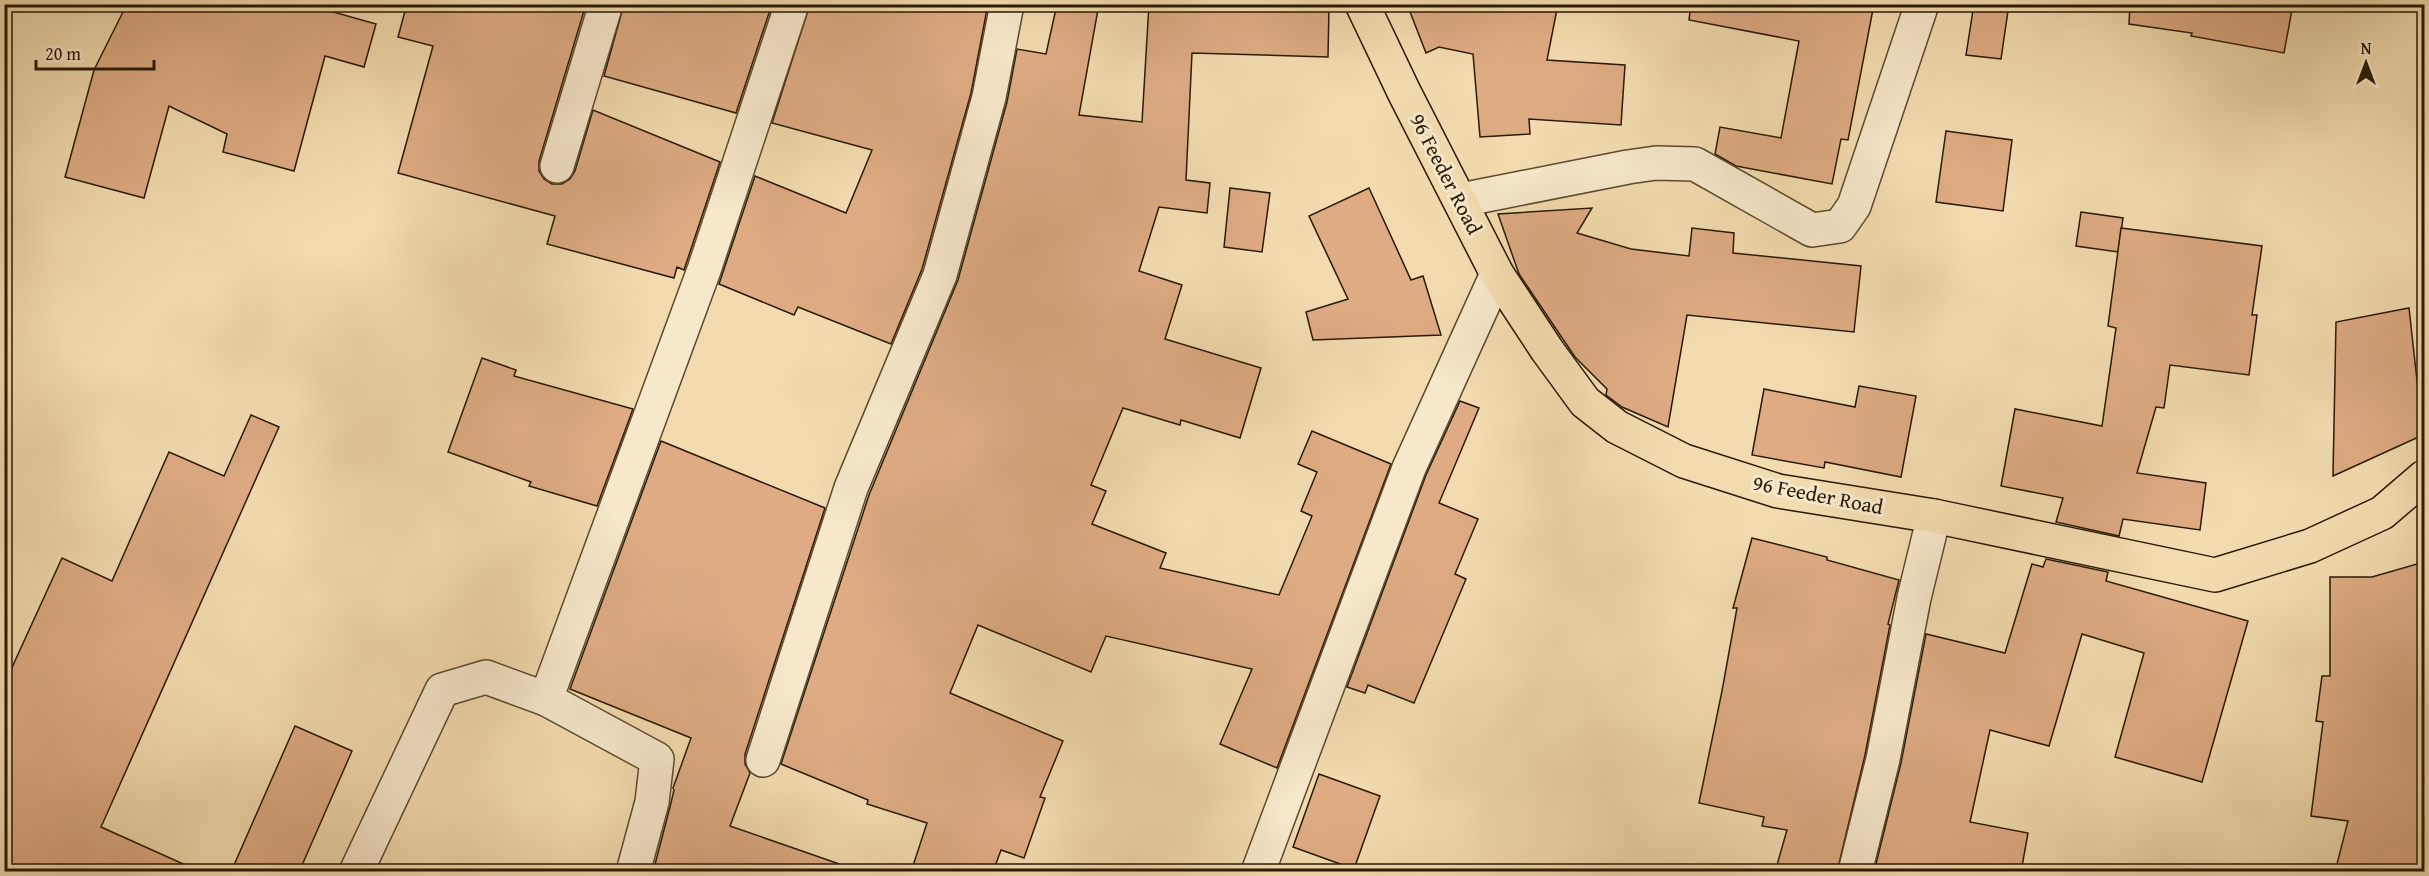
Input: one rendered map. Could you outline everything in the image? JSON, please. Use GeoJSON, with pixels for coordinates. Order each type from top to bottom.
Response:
{"type":"FeatureCollection","features":[{"type":"Feature","properties":{"kind":"main road","name":"96 Feeder Road"},"geometry":{"type":"LineString","coordinates":[[1362,4],[1497,274],[1547,350],[1585,402],[1617,427],[1684,461],[1778,491],[1934,516],[2215,574],[2310,546],[2382,513],[2424,477]]}},
{"type":"Feature","properties":{"kind":"street"},"geometry":{"type":"LineString","coordinates":[[557,165],[606,4]]}},
{"type":"Feature","properties":{"kind":"street"},"geometry":{"type":"LineString","coordinates":[[546,699],[704,270],[792,4]]}},
{"type":"Feature","properties":{"kind":"street"},"geometry":{"type":"LineString","coordinates":[[763,760],[851,488],[940,275],[989,97],[1007,4]]}},
{"type":"Feature","properties":{"kind":"street"},"geometry":{"type":"LineString","coordinates":[[1461,200],[1628,167],[1656,163],[1695,164],[1812,230],[1840,226],[1854,206],[1922,4]]}},
{"type":"Feature","properties":{"kind":"street"},"geometry":{"type":"LineString","coordinates":[[1258,872],[1409,468],[1497,274]]}},
{"type":"Feature","properties":{"kind":"street"},"geometry":{"type":"LineString","coordinates":[[1855,872],[1883,759],[1914,598],[1934,516]]}},
{"type":"Feature","properties":{"kind":"street"},"geometry":{"type":"LineString","coordinates":[[356,872],[442,690],[486,677],[546,699],[657,759],[652,802],[633,872]]}},
{"type":"Feature","properties":{"kind":"building"},"geometry":{"type":"Polygon","coordinates":[[[127,4],[305,4],[376,24],[364,67],[325,56],[294,171],[223,152],[227,134],[169,106],[144,198],[65,177],[94,70],[127,4]]]}},
{"type":"Feature","properties":{"kind":"building"},"geometry":{"type":"Polygon","coordinates":[[[407,4],[586,4],[539,161],[539,171],[544,179],[552,184],[562,184],[570,179],[575,171],[593,110],[720,162],[684,270],[677,267],[674,278],[547,244],[555,216],[398,173],[433,46],[398,37],[407,4]]]}},
{"type":"Feature","properties":{"kind":"building"},"geometry":{"type":"Polygon","coordinates":[[[624,4],[772,4],[736,113],[604,76],[624,4]]]}},
{"type":"Feature","properties":{"kind":"building"},"geometry":{"type":"Polygon","coordinates":[[[810,4],[988,4],[971,93],[922,269],[891,344],[798,307],[794,315],[719,284],[755,176],[846,213],[872,150],[772,123],[810,4]]]}},
{"type":"Feature","properties":{"kind":"building"},"geometry":{"type":"Polygon","coordinates":[[[1057,4],[1099,4],[1079,115],[1142,122],[1149,4],[1329,6],[1328,57],[1192,53],[1186,180],[1210,183],[1207,213],[1159,207],[1139,271],[1182,285],[1165,339],[1261,368],[1240,438],[1181,420],[1180,425],[1123,408],[1091,485],[1106,491],[1092,524],[1166,553],[1160,568],[1279,595],[1312,516],[1301,511],[1317,472],[1298,464],[1312,431],[1391,464],[1277,768],[1220,744],[1252,669],[1106,636],[1091,672],[978,625],[950,693],[1063,741],[1040,797],[1045,798],[1024,858],[1001,850],[993,872],[911,872],[927,823],[867,804],[868,800],[781,764],[869,495],[958,280],[1007,102],[1017,49],[1046,54],[1057,4]]]}},
{"type":"Feature","properties":{"kind":"building"},"geometry":{"type":"Polygon","coordinates":[[[1407,4],[1558,4],[1547,60],[1625,65],[1621,125],[1529,119],[1530,134],[1480,137],[1473,54],[1439,47],[1426,53],[1407,4]]]}},
{"type":"Feature","properties":{"kind":"building"},"geometry":{"type":"Polygon","coordinates":[[[1691,4],[1874,4],[1848,140],[1841,139],[1832,184],[1736,166],[1715,154],[1720,127],[1781,138],[1799,41],[1689,20],[1691,4]]]}},
{"type":"Feature","properties":{"kind":"building"},"geometry":{"type":"Polygon","coordinates":[[[1974,4],[2009,4],[2001,59],[1966,55],[1974,4]]]}},
{"type":"Feature","properties":{"kind":"building"},"geometry":{"type":"Polygon","coordinates":[[[2130,4],[2293,4],[2284,53],[2191,36],[2192,33],[2129,24],[2130,4]]]}},
{"type":"Feature","properties":{"kind":"building"},"geometry":{"type":"Polygon","coordinates":[[[1946,131],[2012,140],[2003,211],[1936,202],[1946,131]]]}},
{"type":"Feature","properties":{"kind":"building"},"geometry":{"type":"Polygon","coordinates":[[[1230,188],[1270,193],[1262,252],[1224,247],[1230,188]]]}},
{"type":"Feature","properties":{"kind":"building"},"geometry":{"type":"Polygon","coordinates":[[[1369,188],[1411,280],[1423,276],[1441,335],[1313,340],[1306,312],[1348,299],[1309,216],[1369,188]]]}},
{"type":"Feature","properties":{"kind":"building"},"geometry":{"type":"Polygon","coordinates":[[[1592,208],[1577,233],[1631,249],[1689,256],[1692,228],[1734,233],[1733,253],[1861,266],[1854,332],[1687,315],[1668,427],[1622,407],[1606,395],[1607,389],[1575,357],[1519,274],[1498,214],[1592,208]]]}},
{"type":"Feature","properties":{"kind":"building"},"geometry":{"type":"Polygon","coordinates":[[[2081,212],[2123,218],[2118,252],[2076,246],[2081,212]]]}},
{"type":"Feature","properties":{"kind":"building"},"geometry":{"type":"Polygon","coordinates":[[[2121,228],[2262,246],[2252,315],[2257,315],[2249,375],[2170,365],[2164,408],[2156,407],[2137,473],[2206,483],[2200,530],[2123,519],[2119,536],[2056,522],[2063,498],[2001,486],[2015,409],[2102,426],[2116,328],[2108,326],[2121,228]]]}},
{"type":"Feature","properties":{"kind":"building"},"geometry":{"type":"Polygon","coordinates":[[[2409,308],[2423,435],[2333,476],[2336,322],[2409,308]]]}},
{"type":"Feature","properties":{"kind":"building"},"geometry":{"type":"Polygon","coordinates":[[[482,358],[516,370],[514,376],[633,409],[597,506],[529,486],[531,482],[448,452],[482,358]]]}},
{"type":"Feature","properties":{"kind":"building"},"geometry":{"type":"Polygon","coordinates":[[[1859,386],[1916,396],[1901,477],[1825,462],[1824,468],[1752,455],[1764,389],[1855,407],[1859,386]]]}},
{"type":"Feature","properties":{"kind":"building"},"geometry":{"type":"Polygon","coordinates":[[[1460,401],[1479,408],[1439,503],[1478,519],[1455,574],[1466,579],[1414,703],[1368,685],[1365,693],[1347,687],[1426,475],[1460,401]]]}},
{"type":"Feature","properties":{"kind":"building"},"geometry":{"type":"Polygon","coordinates":[[[251,415],[279,427],[101,827],[201,872],[4,872],[4,685],[62,558],[112,581],[169,452],[224,476],[251,415]]]}},
{"type":"Feature","properties":{"kind":"building"},"geometry":{"type":"Polygon","coordinates":[[[661,441],[825,508],[745,754],[745,764],[750,773],[730,826],[848,867],[847,872],[653,872],[673,788],[691,738],[570,689],[661,441]]]}},
{"type":"Feature","properties":{"kind":"building"},"geometry":{"type":"Polygon","coordinates":[[[1752,538],[1827,557],[1827,560],[1899,580],[1888,624],[1890,625],[1865,755],[1837,872],[1775,872],[1787,830],[1762,826],[1764,817],[1699,803],[1737,608],[1733,608],[1752,538]]]}},
{"type":"Feature","properties":{"kind":"building"},"geometry":{"type":"Polygon","coordinates":[[[2046,559],[2108,572],[2106,581],[2248,621],[2202,782],[2115,757],[2144,653],[2082,634],[2049,746],[1990,730],[1970,822],[2028,833],[2021,872],[1874,872],[1901,763],[1926,634],[2005,653],[2032,564],[2043,567],[2046,559]]]}},
{"type":"Feature","properties":{"kind":"building"},"geometry":{"type":"Polygon","coordinates":[[[2424,562],[2424,846],[2418,872],[2335,872],[2348,821],[2311,816],[2323,722],[2316,721],[2322,676],[2330,676],[2330,577],[2372,577],[2424,562]]]}},
{"type":"Feature","properties":{"kind":"building"},"geometry":{"type":"Polygon","coordinates":[[[295,726],[352,751],[299,872],[231,872],[295,726]]]}},
{"type":"Feature","properties":{"kind":"building"},"geometry":{"type":"Polygon","coordinates":[[[1319,774],[1380,796],[1354,869],[1293,847],[1319,774]]]}}]}
